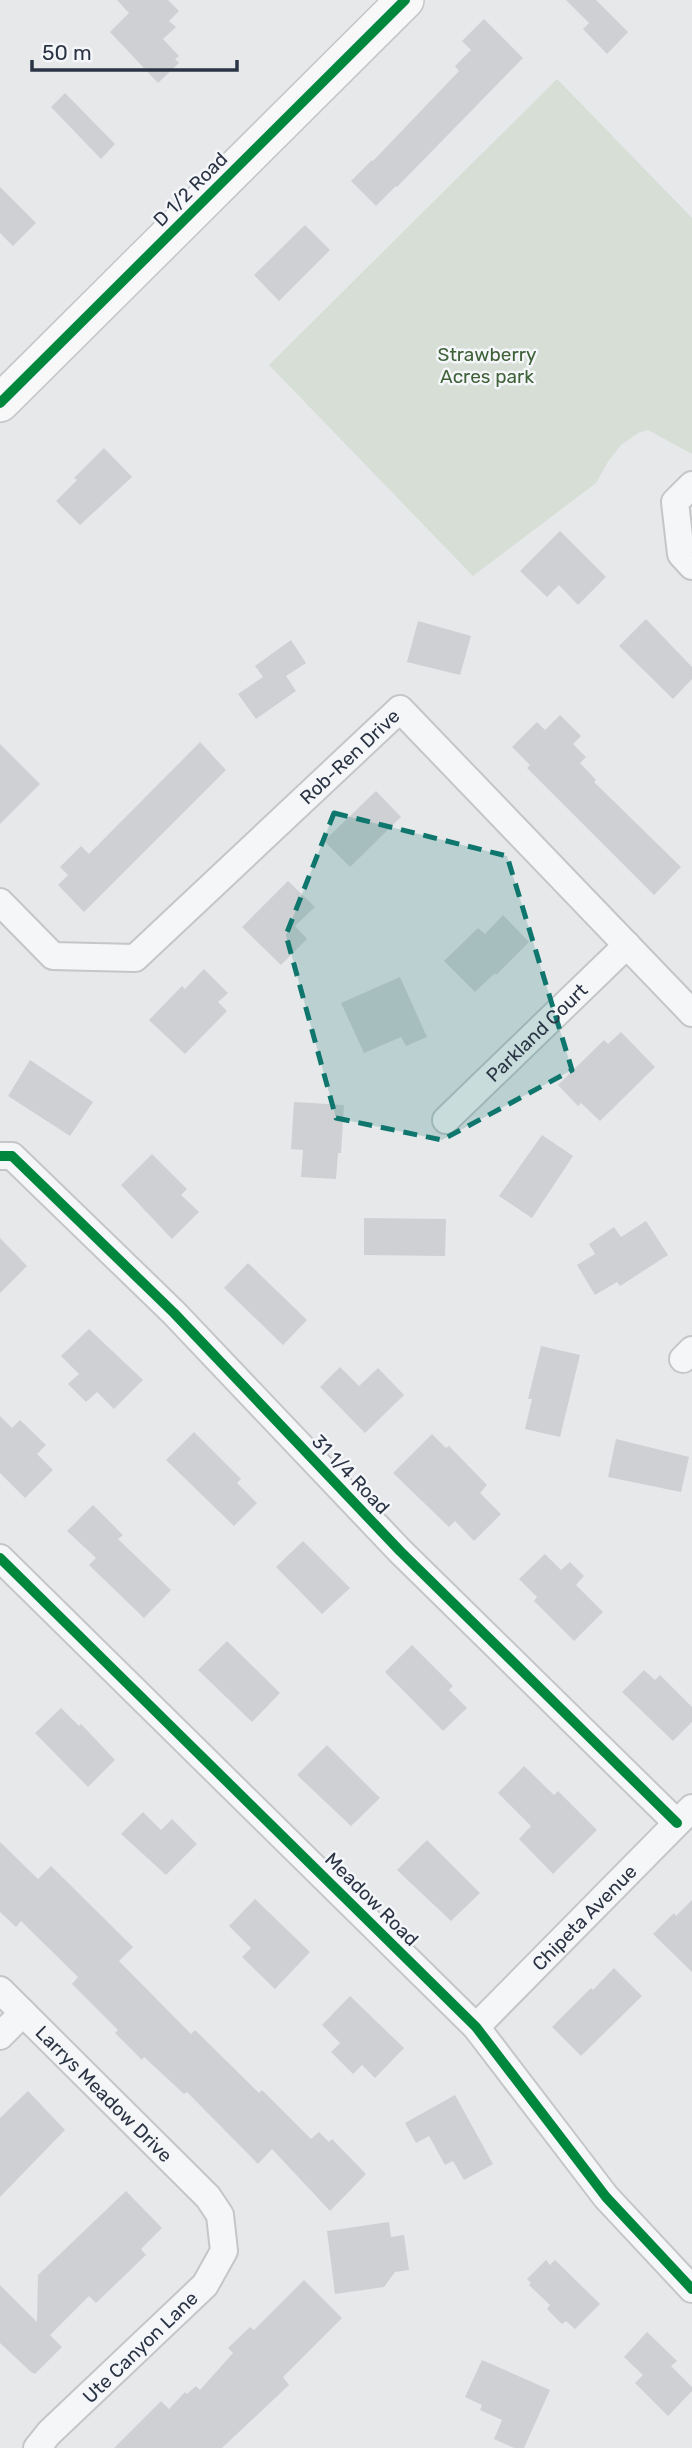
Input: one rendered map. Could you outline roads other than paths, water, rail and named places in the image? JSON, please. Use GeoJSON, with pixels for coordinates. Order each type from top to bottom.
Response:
{"type":"FeatureCollection","features":[{"type":"Feature","properties":{"kind":"main road","name":"D 1/2 Road"},"geometry":{"type":"LineString","coordinates":[[0,403],[405,0]]}},
{"type":"Feature","properties":{"kind":"street"},"geometry":{"type":"LineString","coordinates":[[686,560],[675,502],[692,485]]}},
{"type":"Feature","properties":{"kind":"street","name":"Rob-Ren Drive"},"geometry":{"type":"LineString","coordinates":[[0,902],[53,956],[135,958],[400,709],[692,1013]]}},
{"type":"Feature","properties":{"kind":"street","name":"Parkland Court"},"geometry":{"type":"LineString","coordinates":[[446,1120],[627,945]]}},
{"type":"Feature","properties":{"kind":"street","name":"31 1/4 Road"},"geometry":{"type":"LineString","coordinates":[[0,1156],[12,1156],[174,1313],[400,1551],[684,1815]]}},
{"type":"Feature","properties":{"kind":"street","name":"Meadow Road"},"geometry":{"type":"LineString","coordinates":[[0,1558],[477,2027],[606,2197],[687,2275]]}},
{"type":"Feature","properties":{"kind":"street","name":"Chipeta Avenue"},"geometry":{"type":"LineString","coordinates":[[477,2027],[684,1815]]}},
{"type":"Feature","properties":{"kind":"street","name":"Larrys Meadow Drive"},"geometry":{"type":"LineString","coordinates":[[0,1990],[208,2197]]}},
{"type":"Feature","properties":{"kind":"street"},"geometry":{"type":"LineString","coordinates":[[0,2036],[23,2013]]}},
{"type":"Feature","properties":{"kind":"street","name":"Ute Canyon Lane"},"geometry":{"type":"LineString","coordinates":[[37,2448],[49,2433],[205,2285],[224,2250],[220,2215],[208,2197]]}},
{"type":"Feature","properties":{"kind":"park label","name":"Strawberry Acres park"},"geometry":{"type":"Point","coordinates":[487,365]}}]}
